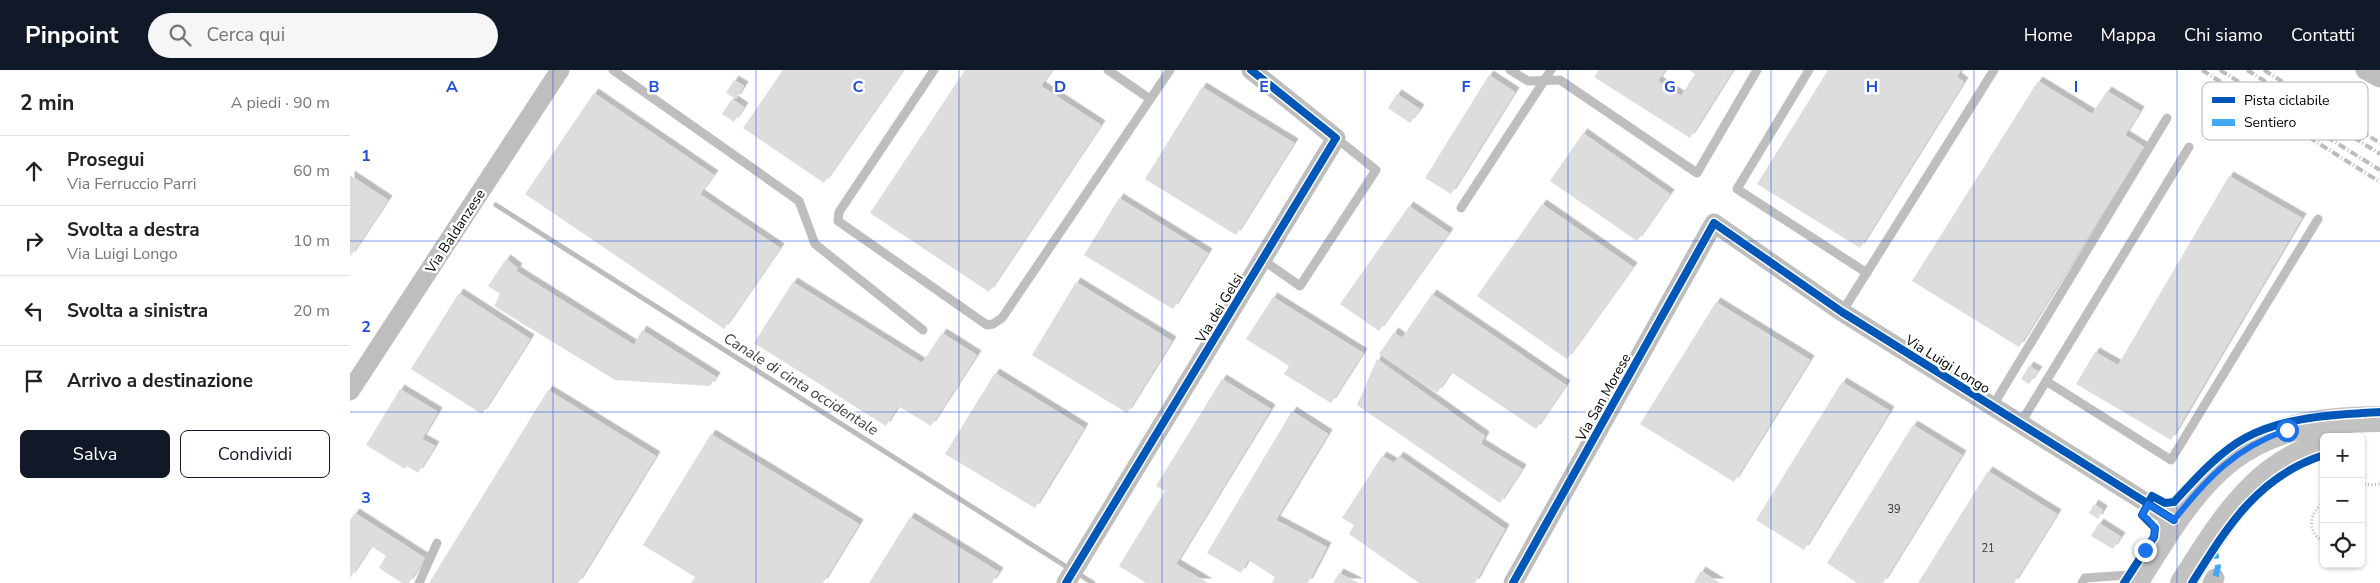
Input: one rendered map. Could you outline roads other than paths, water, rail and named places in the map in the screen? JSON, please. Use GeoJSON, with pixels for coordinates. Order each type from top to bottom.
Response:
{"type":"FeatureCollection","features":[{"type":"Feature","properties":{"kind":"main road"},"geometry":{"type":"LineString","coordinates":[[2137,580],[2168,529],[2197,490],[2220,466],[2262,439],[2287,430],[2315,423],[2380,420]]}},
{"type":"Feature","properties":{"kind":"main road"},"geometry":{"type":"LineString","coordinates":[[2365,437],[2380,436]]}},
{"type":"Feature","properties":{"kind":"main road"},"geometry":{"type":"LineString","coordinates":[[2183,583],[2234,505],[2264,475],[2294,456],[2320,446]]}},
{"type":"Feature","properties":{"kind":"main road"},"geometry":{"type":"LineString","coordinates":[[2168,529],[2187,532],[2202,543],[2202,554]]}},
{"type":"Feature","properties":{"kind":"street","name":"Via Baldanzese"},"geometry":{"type":"LineString","coordinates":[[350,392],[560,70]]}},
{"type":"Feature","properties":{"kind":"street"},"geometry":{"type":"LineString","coordinates":[[1251,70],[1336,138]]}},
{"type":"Feature","properties":{"kind":"street"},"geometry":{"type":"LineString","coordinates":[[2365,70],[2380,78]]}},
{"type":"Feature","properties":{"kind":"street","name":"Via dei Gelsi"},"geometry":{"type":"LineString","coordinates":[[1066,583],[1336,138]]}},
{"type":"Feature","properties":{"kind":"street","name":"Via Luigi Longo"},"geometry":{"type":"LineString","coordinates":[[1714,222],[1842,312],[2020,424],[2168,529]]}},
{"type":"Feature","properties":{"kind":"street","name":"Via San Morese"},"geometry":{"type":"LineString","coordinates":[[1513,583],[1714,222]]}},
{"type":"Feature","properties":{"kind":"lane"},"geometry":{"type":"LineString","coordinates":[[613,70],[799,202],[815,244],[924,330]]}},
{"type":"Feature","properties":{"kind":"lane"},"geometry":{"type":"LineString","coordinates":[[934,70],[839,212],[838,222],[987,325],[993,324],[1002,318],[1170,70]]}},
{"type":"Feature","properties":{"kind":"lane"},"geometry":{"type":"LineString","coordinates":[[1108,70],[1150,99]]}},
{"type":"Feature","properties":{"kind":"lane"},"geometry":{"type":"LineString","coordinates":[[1510,70],[1528,82],[1560,80],[1697,173],[1757,70]]}},
{"type":"Feature","properties":{"kind":"lane"},"geometry":{"type":"LineString","coordinates":[[1462,208],[1551,70]]}},
{"type":"Feature","properties":{"kind":"lane"},"geometry":{"type":"LineString","coordinates":[[1809,70],[1736,189],[1867,273]]}},
{"type":"Feature","properties":{"kind":"lane"},"geometry":{"type":"LineString","coordinates":[[1842,312],[1994,70]]}},
{"type":"Feature","properties":{"kind":"lane"},"geometry":{"type":"LineString","coordinates":[[1992,407],[2167,118]]}},
{"type":"Feature","properties":{"kind":"lane"},"geometry":{"type":"LineString","coordinates":[[1263,260],[1300,286],[1376,170],[1336,138]]}},
{"type":"Feature","properties":{"kind":"lane"},"geometry":{"type":"LineString","coordinates":[[2020,424],[2190,147]]}},
{"type":"Feature","properties":{"kind":"lane"},"geometry":{"type":"LineString","coordinates":[[2046,381],[2171,460],[2318,219]]}},
{"type":"Feature","properties":{"kind":"lane"},"geometry":{"type":"LineString","coordinates":[[419,583],[437,543]]}},
{"type":"Feature","properties":{"kind":"lane"},"geometry":{"type":"LineString","coordinates":[[2082,583],[2085,578],[2128,575],[2137,580]]}},
{"type":"Feature","properties":{"kind":"waterway","name":"Canale di cinta occidentale"},"geometry":{"type":"LineString","coordinates":[[496,205],[1070,569]]}},
{"type":"Feature","properties":{"kind":"waterway","name":"Canale di cinta occidentale"},"geometry":{"type":"LineString","coordinates":[[1077,573],[1093,583]]}},
{"type":"Feature","properties":{"kind":"railway"},"geometry":{"type":"LineString","coordinates":[[2202,70],[2221,82]]}},
{"type":"Feature","properties":{"kind":"railway"},"geometry":{"type":"LineString","coordinates":[[2220,70],[2239,82]]}},
{"type":"Feature","properties":{"kind":"railway"},"geometry":{"type":"LineString","coordinates":[[2247,70],[2266,82]]}},
{"type":"Feature","properties":{"kind":"railway"},"geometry":{"type":"LineString","coordinates":[[2264,70],[2283,82]]}},
{"type":"Feature","properties":{"kind":"railway"},"geometry":{"type":"LineString","coordinates":[[2368,135],[2380,143]]}},
{"type":"Feature","properties":{"kind":"railway"},"geometry":{"type":"LineString","coordinates":[[2313,140],[2380,182]]}},
{"type":"Feature","properties":{"kind":"railway"},"geometry":{"type":"LineString","coordinates":[[2332,140],[2380,170]]}},
{"type":"Feature","properties":{"kind":"railway"},"geometry":{"type":"LineString","coordinates":[[2358,140],[2380,154]]}}]}
